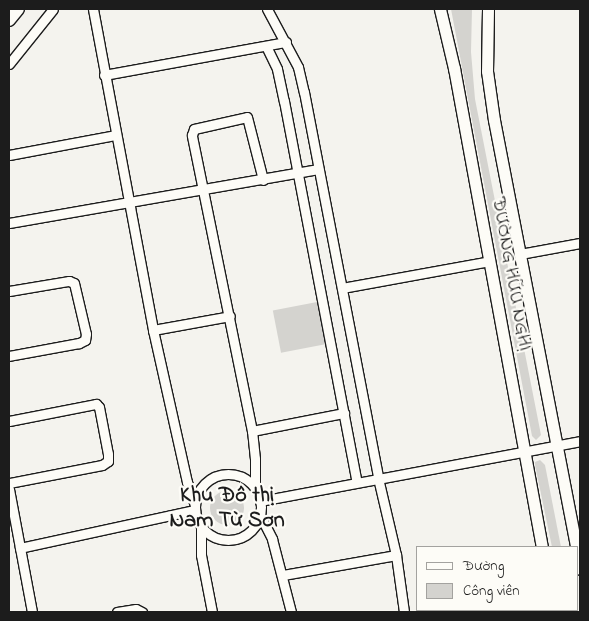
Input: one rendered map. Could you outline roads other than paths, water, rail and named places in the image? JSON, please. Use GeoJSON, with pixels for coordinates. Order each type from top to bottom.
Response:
{"type":"FeatureCollection","features":[{"type":"Feature","properties":{"kind":"highway"},"geometry":{"type":"LineString","coordinates":[[9,20],[18,9]]}},
{"type":"Feature","properties":{"kind":"main road","name":"ĐƯỜNG HỮU NGHỊ"},"geometry":{"type":"LineString","coordinates":[[440,9],[454,68],[542,546]]}},
{"type":"Feature","properties":{"kind":"main road","name":"ĐƯỜNG HỮU NGHỊ"},"geometry":{"type":"LineString","coordinates":[[488,9],[488,79],[576,546]]}},
{"type":"Feature","properties":{"kind":"street"},"geometry":{"type":"LineString","coordinates":[[9,64],[53,9]]}},
{"type":"Feature","properties":{"kind":"street"},"geometry":{"type":"LineString","coordinates":[[93,9],[153,330],[187,482],[201,526],[201,555],[212,612]]}},
{"type":"Feature","properties":{"kind":"street"},"geometry":{"type":"LineString","coordinates":[[267,9],[298,67],[378,478],[396,555],[404,612]]}},
{"type":"Feature","properties":{"kind":"street"},"geometry":{"type":"LineString","coordinates":[[104,75],[286,42]]}},
{"type":"Feature","properties":{"kind":"street"},"geometry":{"type":"LineString","coordinates":[[266,46],[277,69],[358,482]]}},
{"type":"Feature","properties":{"kind":"street"},"geometry":{"type":"LineString","coordinates":[[263,180],[247,117],[194,129],[192,132],[252,431],[255,489],[260,501],[260,515],[272,539],[283,575],[291,612]]}},
{"type":"Feature","properties":{"kind":"street"},"geometry":{"type":"LineString","coordinates":[[9,155],[116,135]]}},
{"type":"Feature","properties":{"kind":"street"},"geometry":{"type":"LineString","coordinates":[[9,223],[318,170]]}},
{"type":"Feature","properties":{"kind":"street"},"geometry":{"type":"LineString","coordinates":[[520,254],[580,243]]}},
{"type":"Feature","properties":{"kind":"street"},"geometry":{"type":"LineString","coordinates":[[342,288],[490,261]]}},
{"type":"Feature","properties":{"kind":"street"},"geometry":{"type":"LineString","coordinates":[[9,291],[69,280],[74,283],[86,334],[85,340],[78,343],[9,356]]}},
{"type":"Feature","properties":{"kind":"street"},"geometry":{"type":"LineString","coordinates":[[153,330],[230,316]]}},
{"type":"Feature","properties":{"kind":"street"},"geometry":{"type":"LineString","coordinates":[[9,421],[96,404],[99,407],[108,454],[108,461],[102,465],[9,483]]}},
{"type":"Feature","properties":{"kind":"street"},"geometry":{"type":"LineString","coordinates":[[252,431],[344,414]]}},
{"type":"Feature","properties":{"kind":"street"},"geometry":{"type":"LineString","coordinates":[[260,501],[580,440]]}},
{"type":"Feature","properties":{"kind":"street"},"geometry":{"type":"LineString","coordinates":[[195,507],[202,488],[219,476],[241,477],[255,489]]}},
{"type":"Feature","properties":{"kind":"street"},"geometry":{"type":"LineString","coordinates":[[9,489],[32,612]]}},
{"type":"Feature","properties":{"kind":"street"},"geometry":{"type":"LineString","coordinates":[[20,548],[195,507]]}},
{"type":"Feature","properties":{"kind":"street"},"geometry":{"type":"LineString","coordinates":[[201,526],[209,534],[220,539],[237,539],[252,530],[260,515]]}},
{"type":"Feature","properties":{"kind":"street"},"geometry":{"type":"LineString","coordinates":[[283,575],[396,555]]}},
{"type":"Feature","properties":{"kind":"street"},"geometry":{"type":"LineString","coordinates":[[117,612],[136,609],[142,612]]}},
{"type":"Feature","properties":{"kind":"district","name":"Khu Đô thị Nam Từ Sơn"},"geometry":{"type":"Point","coordinates":[227,508]}}]}
